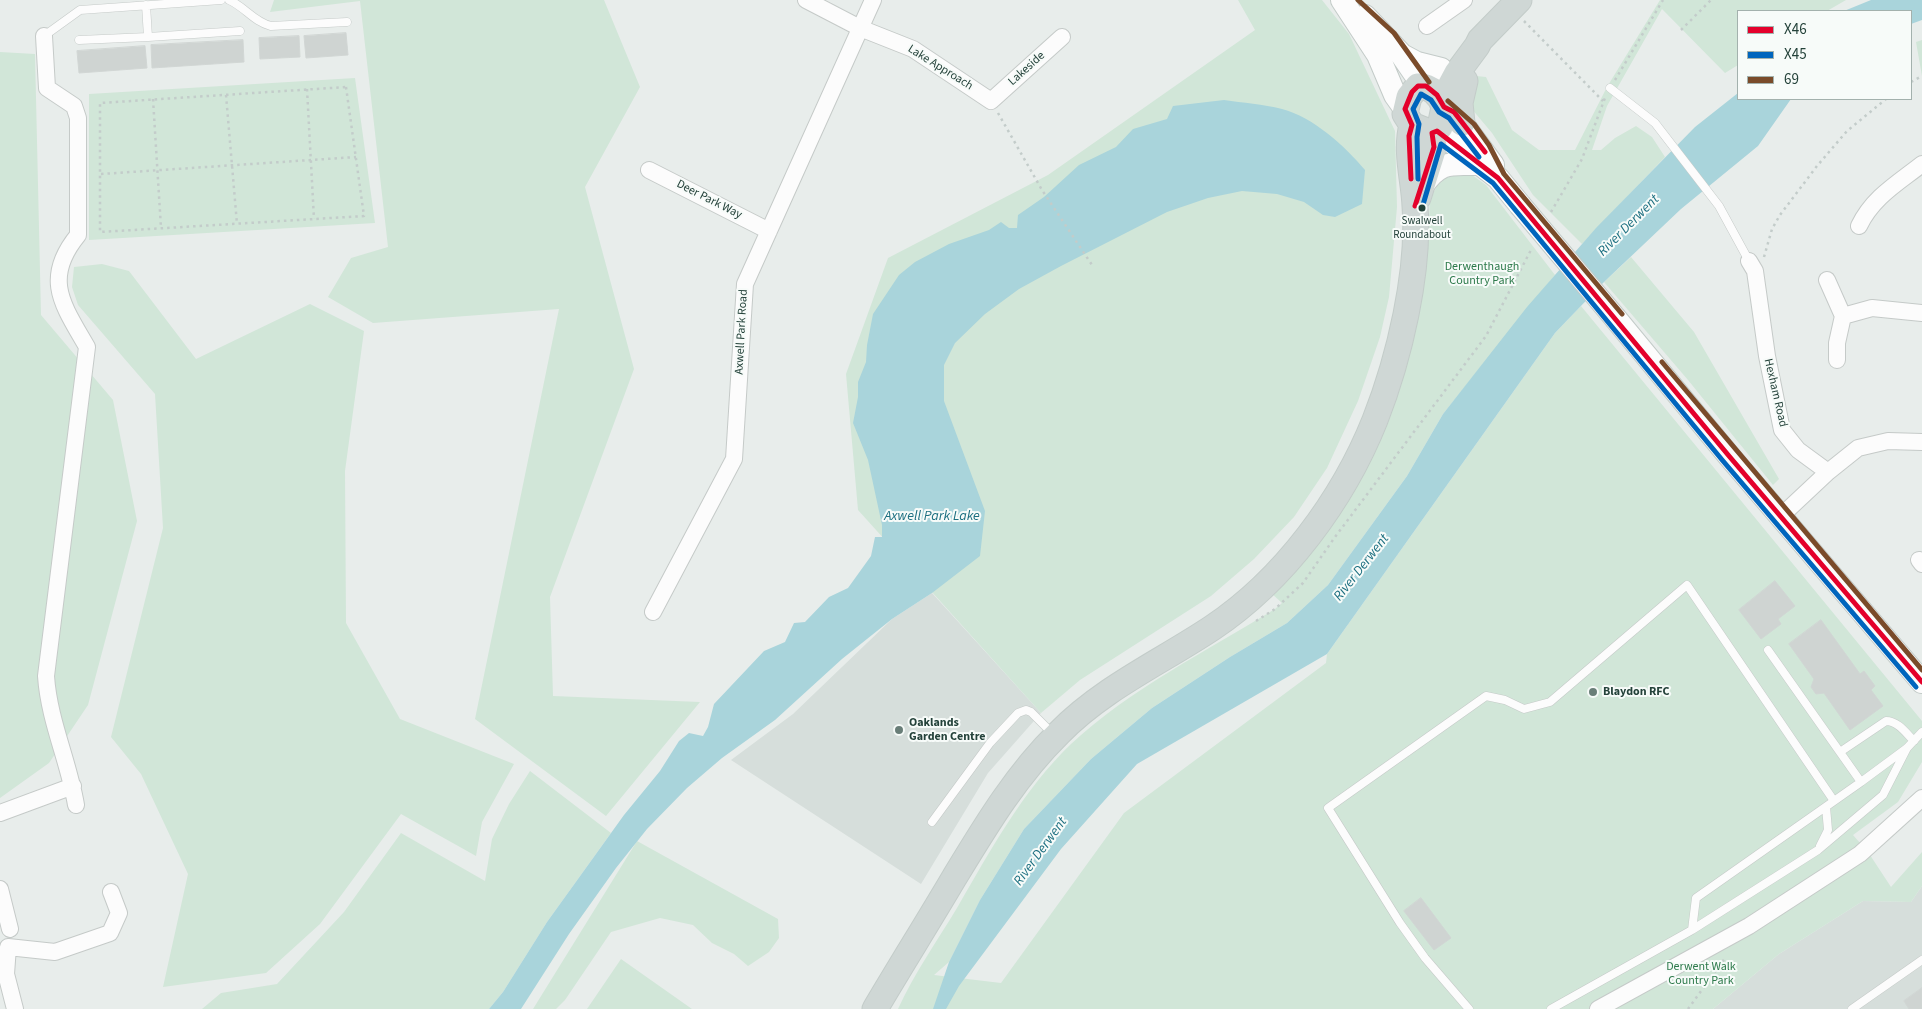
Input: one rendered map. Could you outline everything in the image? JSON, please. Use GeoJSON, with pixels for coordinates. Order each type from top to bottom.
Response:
{"type":"FeatureCollection","features":[{"type":"Feature","properties":{"kind":"main road"},"geometry":{"type":"LineString","coordinates":[[1343,0],[1366,17],[1440,95],[1490,160],[1498,178]]}},
{"type":"Feature","properties":{"kind":"main road"},"geometry":{"type":"LineString","coordinates":[[875,1009],[994,812],[1023,773],[1056,736],[1113,689],[1211,629],[1242,606],[1290,558],[1332,501],[1353,467],[1372,428],[1393,365],[1410,288],[1419,196],[1434,148],[1421,125],[1395,95],[1378,55],[1343,0]]}},
{"type":"Feature","properties":{"kind":"main road"},"geometry":{"type":"LineString","coordinates":[[1421,125],[1443,118],[1440,95],[1472,41],[1480,40],[1511,8]]}},
{"type":"Feature","properties":{"kind":"main road"},"geometry":{"type":"LineString","coordinates":[[1511,8],[1500,31],[1481,55],[1464,82],[1460,103],[1414,88],[1421,125],[1498,178],[1780,517],[1922,682]]}},
{"type":"Feature","properties":{"kind":"main road"},"geometry":{"type":"LineString","coordinates":[[1419,196],[1430,175],[1442,165],[1480,164]]}},
{"type":"Feature","properties":{"kind":"street","name":"Lake Approach"},"geometry":{"type":"LineString","coordinates":[[806,0],[860,28],[913,49],[991,101]]}},
{"type":"Feature","properties":{"kind":"street","name":"Axwell Park Road"},"geometry":{"type":"LineString","coordinates":[[653,612],[734,459],[745,284],[873,0]]}},
{"type":"Feature","properties":{"kind":"street"},"geometry":{"type":"LineString","coordinates":[[1427,26],[1464,0]]}},
{"type":"Feature","properties":{"kind":"street"},"geometry":{"type":"LineString","coordinates":[[44,36],[47,88],[74,106],[78,118],[78,235],[64,252],[58,279],[62,303],[87,347],[46,676],[48,699],[73,786],[76,805]]}},
{"type":"Feature","properties":{"kind":"street","name":"Lakeside"},"geometry":{"type":"LineString","coordinates":[[991,101],[1062,37]]}},
{"type":"Feature","properties":{"kind":"street"},"geometry":{"type":"LineString","coordinates":[[1859,226],[1864,214],[1883,193],[1922,164]]}},
{"type":"Feature","properties":{"kind":"street","name":"Deer Park Way"},"geometry":{"type":"LineString","coordinates":[[649,170],[769,231]]}},
{"type":"Feature","properties":{"kind":"street","name":"Hexham Road"},"geometry":{"type":"LineString","coordinates":[[1752,266],[1782,430],[1798,450],[1828,472]]}},
{"type":"Feature","properties":{"kind":"street"},"geometry":{"type":"LineString","coordinates":[[1828,280],[1843,316],[1836,360]]}},
{"type":"Feature","properties":{"kind":"street"},"geometry":{"type":"LineString","coordinates":[[1843,316],[1872,308],[1922,312]]}},
{"type":"Feature","properties":{"kind":"street"},"geometry":{"type":"LineString","coordinates":[[1780,517],[1828,472],[1858,448],[1888,441],[1922,442]]}},
{"type":"Feature","properties":{"kind":"street"},"geometry":{"type":"LineString","coordinates":[[0,813],[73,786]]}},
{"type":"Feature","properties":{"kind":"street"},"geometry":{"type":"LineString","coordinates":[[1598,1009],[1749,926],[1860,854],[1922,798]]}},
{"type":"Feature","properties":{"kind":"street"},"geometry":{"type":"LineString","coordinates":[[0,888],[8,947],[6,974],[15,1009]]}},
{"type":"Feature","properties":{"kind":"street"},"geometry":{"type":"LineString","coordinates":[[8,947],[55,952],[110,933],[118,913],[111,892]]}},
{"type":"Feature","properties":{"kind":"lane"},"geometry":{"type":"LineString","coordinates":[[44,36],[80,10],[221,0]]}},
{"type":"Feature","properties":{"kind":"lane"},"geometry":{"type":"LineString","coordinates":[[229,0],[241,6],[260,23],[271,26],[347,22]]}},
{"type":"Feature","properties":{"kind":"lane"},"geometry":{"type":"LineString","coordinates":[[146,5],[148,36]]}},
{"type":"Feature","properties":{"kind":"lane"},"geometry":{"type":"LineString","coordinates":[[79,40],[240,31]]}},
{"type":"Feature","properties":{"kind":"lane"},"geometry":{"type":"LineString","coordinates":[[1610,88],[1655,123],[1719,206],[1752,266]]}},
{"type":"Feature","properties":{"kind":"lane"},"geometry":{"type":"LineString","coordinates":[[1469,1009],[1424,958],[1400,924],[1328,808],[1486,696],[1505,700],[1524,709],[1550,702],[1687,585],[1834,801]]}},
{"type":"Feature","properties":{"kind":"lane"},"geometry":{"type":"LineString","coordinates":[[1768,650],[1861,782]]}},
{"type":"Feature","properties":{"kind":"lane"},"geometry":{"type":"LineString","coordinates":[[932,822],[979,757],[1018,713],[1026,710],[1031,712],[1056,736]]}},
{"type":"Feature","properties":{"kind":"lane"},"geometry":{"type":"LineString","coordinates":[[1840,752],[1886,721],[1892,721],[1914,741]]}},
{"type":"Feature","properties":{"kind":"lane"},"geometry":{"type":"LineString","coordinates":[[1692,930],[1696,898],[1861,782],[1907,748],[1922,732]]}},
{"type":"Feature","properties":{"kind":"lane"},"geometry":{"type":"LineString","coordinates":[[1551,1009],[1692,930],[1818,850],[1883,795],[1907,748]]}},
{"type":"Feature","properties":{"kind":"lane"},"geometry":{"type":"LineString","coordinates":[[1818,850],[1828,830],[1826,807]]}},
{"type":"Feature","properties":{"kind":"lane"},"geometry":{"type":"LineString","coordinates":[[1852,1009],[1922,960]]}},
{"type":"Feature","properties":{"kind":"path"},"geometry":{"type":"LineString","coordinates":[[1548,218],[1582,159],[1603,101],[1663,0]]}},
{"type":"Feature","properties":{"kind":"path"},"geometry":{"type":"LineString","coordinates":[[1681,30],[1711,0]]}},
{"type":"Feature","properties":{"kind":"path"},"geometry":{"type":"LineString","coordinates":[[1511,8],[1603,101]]}},
{"type":"Feature","properties":{"kind":"path"},"geometry":{"type":"LineString","coordinates":[[346,87],[364,216],[100,232],[100,103],[307,89],[346,87]]}},
{"type":"Feature","properties":{"kind":"path"},"geometry":{"type":"LineString","coordinates":[[307,89],[314,219]]}},
{"type":"Feature","properties":{"kind":"path"},"geometry":{"type":"LineString","coordinates":[[226,95],[237,224]]}},
{"type":"Feature","properties":{"kind":"path"},"geometry":{"type":"LineString","coordinates":[[153,99],[161,228]]}},
{"type":"Feature","properties":{"kind":"path"},"geometry":{"type":"LineString","coordinates":[[1752,266],[1766,255],[1772,229],[1780,214],[1817,166],[1847,131],[1885,100]]}},
{"type":"Feature","properties":{"kind":"path"},"geometry":{"type":"LineString","coordinates":[[991,101],[1042,190],[1092,265]]}},
{"type":"Feature","properties":{"kind":"path"},"geometry":{"type":"LineString","coordinates":[[100,174],[356,157]]}},
{"type":"Feature","properties":{"kind":"path"},"geometry":{"type":"LineString","coordinates":[[1250,624],[1275,609],[1303,583],[1335,537],[1486,336],[1535,244]]}},
{"type":"Feature","properties":{"kind":"path"},"geometry":{"type":"LineString","coordinates":[[1688,1009],[1727,955]]}},
{"type":"Feature","properties":{"kind":"shaded area","name":"Oaklands Garden Centre"},"geometry":{"type":"Polygon","coordinates":[[[932,593],[1041,713],[988,773],[921,884],[731,760],[793,714],[892,619],[932,593]]]}},
{"type":"Feature","properties":{"kind":"shaded area"},"geometry":{"type":"Polygon","coordinates":[[[1922,886],[1922,1009],[1713,1009],[1779,954],[1863,901],[1911,902],[1922,886]]]}},
{"type":"Feature","properties":{"kind":"green space"},"geometry":{"type":"Polygon","coordinates":[[[274,0],[604,0],[640,87],[585,187],[634,369],[550,597],[553,696],[700,702],[606,816],[475,719],[559,309],[373,323],[328,297],[351,258],[388,247],[360,1],[270,12],[274,0]]]}},
{"type":"Feature","properties":{"kind":"green space"},"geometry":{"type":"Polygon","coordinates":[[[1238,0],[1322,0],[1349,34],[1395,131],[1397,207],[1389,297],[1380,337],[1358,401],[1327,468],[1294,517],[1254,559],[1211,596],[1080,680],[1041,713],[858,510],[846,374],[888,258],[1048,175],[1255,30],[1238,0]]]}},
{"type":"Feature","properties":{"kind":"green space"},"geometry":{"type":"Polygon","coordinates":[[[1660,0],[1846,0],[1829,10],[1737,10],[1737,66],[1725,73],[1662,9],[1607,106],[1592,150],[1601,150],[1615,138],[1636,126],[1652,137],[1665,157],[1582,244],[1533,195],[1492,133],[1471,108],[1470,90],[1476,76],[1486,77],[1512,130],[1539,150],[1575,150],[1607,87],[1660,0]]]}},
{"type":"Feature","properties":{"kind":"green space"},"geometry":{"type":"Polygon","coordinates":[[[1922,40],[1922,76],[1916,42],[1922,40]]]}},
{"type":"Feature","properties":{"kind":"green space"},"geometry":{"type":"Polygon","coordinates":[[[0,52],[35,54],[41,315],[113,400],[137,521],[88,705],[49,763],[0,798],[0,52]]]}},
{"type":"Feature","properties":{"kind":"green space"},"geometry":{"type":"Polygon","coordinates":[[[355,78],[375,223],[89,240],[89,94],[355,78]]]}},
{"type":"Feature","properties":{"kind":"green space","name":"Blaydon RFC"},"geometry":{"type":"Polygon","coordinates":[[[1460,174],[1472,175],[1486,185],[1555,275],[1443,414],[1407,476],[1328,585],[1287,623],[1230,657],[1152,708],[1091,759],[1024,829],[980,900],[949,962],[934,975],[1001,983],[1124,813],[1326,663],[1327,654],[1555,333],[1581,306],[1922,721],[1922,762],[1898,802],[1853,835],[1868,852],[1891,887],[1922,852],[1922,886],[1911,902],[1863,901],[1779,954],[1713,1009],[898,1009],[918,970],[1008,822],[1038,781],[1071,744],[1094,724],[1144,688],[1282,603],[1270,592],[1325,530],[1366,468],[1399,386],[1426,270],[1430,199],[1437,186],[1446,178],[1460,174]]]}},
{"type":"Feature","properties":{"kind":"green space"},"geometry":{"type":"Polygon","coordinates":[[[1631,257],[1694,332],[1779,479],[1773,485],[1688,380],[1604,282],[1631,257]]]}},
{"type":"Feature","properties":{"kind":"green space"},"geometry":{"type":"Polygon","coordinates":[[[102,264],[129,271],[196,359],[310,304],[364,331],[345,471],[346,623],[400,719],[514,764],[482,822],[476,856],[401,814],[320,924],[266,973],[163,987],[188,874],[141,774],[111,737],[163,528],[155,394],[78,305],[72,287],[74,267],[102,264]]]}},
{"type":"Feature","properties":{"kind":"green space"},"geometry":{"type":"Polygon","coordinates":[[[530,771],[611,833],[547,922],[503,992],[489,1009],[202,1009],[221,993],[277,984],[344,912],[401,833],[485,881],[492,839],[509,804],[530,771]]]}},
{"type":"Feature","properties":{"kind":"green space"},"geometry":{"type":"Polygon","coordinates":[[[637,841],[778,919],[779,938],[769,952],[748,966],[734,954],[712,943],[693,925],[660,918],[611,932],[565,1000],[556,1009],[533,1009],[637,841]]]}},
{"type":"Feature","properties":{"kind":"green space"},"geometry":{"type":"Polygon","coordinates":[[[621,959],[692,1009],[587,1009],[621,959]]]}},
{"type":"Feature","properties":{"kind":"water"},"geometry":{"type":"Polygon","coordinates":[[[1871,0],[1922,0],[1922,20],[1912,24],[1912,10],[1846,10],[1871,0]]]}},
{"type":"Feature","properties":{"kind":"water","name":"River Derwent"},"geometry":{"type":"Polygon","coordinates":[[[1737,94],[1737,100],[1790,100],[1758,146],[1681,209],[1604,282],[1555,333],[1327,654],[1137,764],[1061,849],[959,986],[946,1009],[933,1009],[949,962],[980,900],[1024,829],[1091,759],[1152,708],[1230,657],[1287,623],[1328,585],[1407,476],[1443,414],[1527,307],[1596,228],[1695,127],[1737,94]]]}},
{"type":"Feature","properties":{"kind":"water","name":"Axwell Park Lake"},"geometry":{"type":"Polygon","coordinates":[[[1224,100],[1282,109],[1317,125],[1328,133],[1365,170],[1362,204],[1335,217],[1323,215],[1304,202],[1277,194],[1242,191],[1208,198],[1167,212],[1061,266],[1019,289],[985,314],[955,343],[944,365],[944,401],[985,511],[980,556],[932,593],[892,619],[842,659],[775,720],[722,758],[687,788],[647,829],[616,868],[569,934],[521,1009],[489,1009],[503,992],[547,922],[624,815],[660,771],[679,741],[689,733],[703,736],[708,727],[714,704],[764,651],[785,642],[794,623],[805,622],[829,597],[848,588],[871,556],[875,537],[882,537],[882,525],[868,460],[853,423],[858,397],[858,382],[866,362],[873,314],[899,275],[915,262],[949,244],[989,230],[1001,222],[1009,228],[1017,228],[1018,215],[1044,197],[1079,165],[1116,147],[1133,129],[1167,119],[1173,106],[1224,100]]]}},
{"type":"Feature","properties":{"kind":"building"},"geometry":{"type":"Polygon","coordinates":[[[346,33],[348,55],[306,58],[304,36],[346,33]]]}},
{"type":"Feature","properties":{"kind":"building"},"geometry":{"type":"Polygon","coordinates":[[[299,36],[300,57],[260,59],[259,38],[299,36]]]}},
{"type":"Feature","properties":{"kind":"building"},"geometry":{"type":"Polygon","coordinates":[[[243,40],[244,62],[152,68],[151,45],[243,40]]]}},
{"type":"Feature","properties":{"kind":"building"},"geometry":{"type":"Polygon","coordinates":[[[145,46],[147,68],[79,73],[77,51],[145,46]]]}},
{"type":"Feature","properties":{"kind":"building"},"geometry":{"type":"Polygon","coordinates":[[[1775,581],[1795,606],[1778,619],[1781,624],[1761,639],[1739,610],[1775,581]]]}},
{"type":"Feature","properties":{"kind":"building"},"geometry":{"type":"Polygon","coordinates":[[[1821,620],[1860,674],[1864,671],[1875,686],[1871,690],[1883,706],[1850,730],[1824,693],[1816,694],[1811,687],[1814,679],[1789,644],[1821,620]]]}},
{"type":"Feature","properties":{"kind":"building"},"geometry":{"type":"Polygon","coordinates":[[[1421,898],[1451,938],[1434,950],[1404,911],[1421,898]]]}},
{"type":"Feature","properties":{"kind":"building"},"geometry":{"type":"Polygon","coordinates":[[[1922,988],[1922,1009],[1909,1009],[1904,1001],[1922,988]]]}},
{"type":"Feature","properties":{"kind":"transit line","name":"69"},"geometry":{"type":"LineString","coordinates":[[1358,0],[1394,33],[1429,82]]}},
{"type":"Feature","properties":{"kind":"transit line","name":"X46"},"geometry":{"type":"LineString","coordinates":[[1411,179],[1409,136],[1412,125],[1405,109],[1412,92],[1418,86],[1426,86],[1437,95],[1444,107],[1454,112],[1485,152]]}},
{"type":"Feature","properties":{"kind":"transit line","name":"X45"},"geometry":{"type":"LineString","coordinates":[[1418,179],[1417,137],[1419,124],[1413,109],[1421,94],[1431,100],[1439,112],[1449,118],[1479,157]]}},
{"type":"Feature","properties":{"kind":"transit line","name":"69"},"geometry":{"type":"LineString","coordinates":[[1448,101],[1474,124],[1489,145],[1504,174],[1622,314]]}},
{"type":"Feature","properties":{"kind":"transit line","name":"X46"},"geometry":{"type":"LineString","coordinates":[[1415,206],[1434,147],[1432,133],[1437,131],[1498,178],[1729,456],[1922,682]]}},
{"type":"Feature","properties":{"kind":"transit line","name":"X45"},"geometry":{"type":"LineString","coordinates":[[1422,208],[1441,144],[1493,183],[1723,461],[1916,687]]}},
{"type":"Feature","properties":{"kind":"transit line","name":"69"},"geometry":{"type":"LineString","coordinates":[[1662,362],[1922,670]]}},
{"type":"Feature","properties":{"kind":"place","name":"Swalwell Roundabout"},"geometry":{"type":"Point","coordinates":[1422,208]}},
{"type":"Feature","properties":{"kind":"place","name":"Blaydon RFC"},"geometry":{"type":"Point","coordinates":[1593,692]}},
{"type":"Feature","properties":{"kind":"place","name":"Oaklands Garden Centre"},"geometry":{"type":"Point","coordinates":[899,730]}},
{"type":"Feature","properties":{"kind":"park label","name":"Derwenthaugh Country Park"},"geometry":{"type":"Point","coordinates":[1482,274]}},
{"type":"Feature","properties":{"kind":"park label","name":"Derwent Walk Country Park"},"geometry":{"type":"Point","coordinates":[1701,974]}}]}
